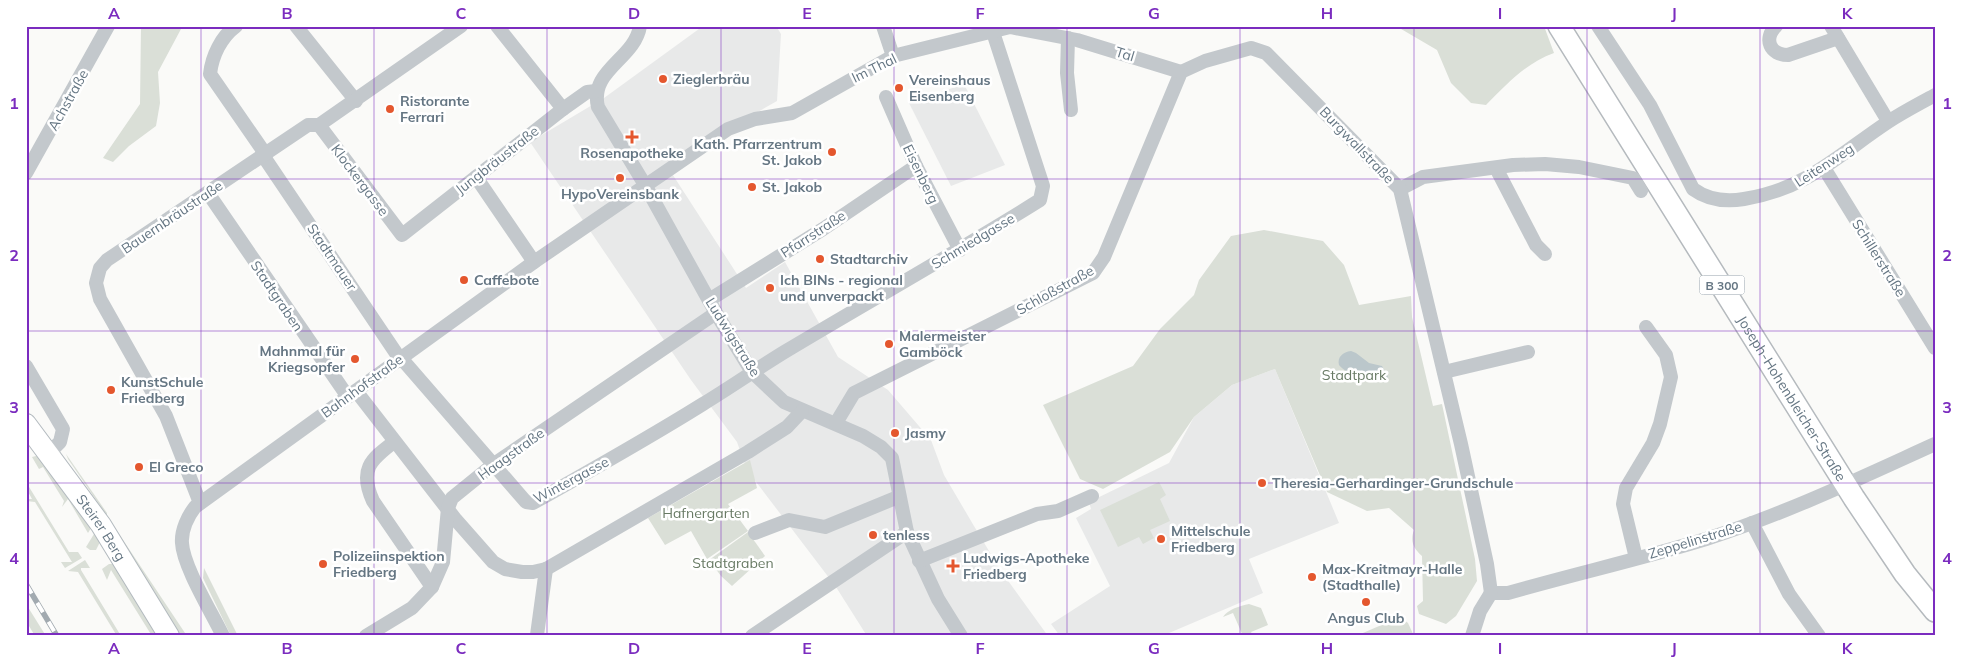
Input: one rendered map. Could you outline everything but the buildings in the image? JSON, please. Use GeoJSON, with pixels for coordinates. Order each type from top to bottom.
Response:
{"type":"FeatureCollection","features":[{"type":"Feature","properties":{"kind":"main road","name":"Joseph-Hohenbleicher-Straße"},"geometry":{"type":"LineString","coordinates":[[1559,26],[1846,484],[1905,574],[1935,611]]}},
{"type":"Feature","properties":{"kind":"street","name":"Achstraße"},"geometry":{"type":"LineString","coordinates":[[26,173],[108,26]]}},
{"type":"Feature","properties":{"kind":"street","name":"Stadtmauer"},"geometry":{"type":"LineString","coordinates":[[236,26],[221,43],[211,62],[210,74],[400,358]]}},
{"type":"Feature","properties":{"kind":"street"},"geometry":{"type":"LineString","coordinates":[[296,26],[356,101]]}},
{"type":"Feature","properties":{"kind":"street","name":"Bauernbräustraße"},"geometry":{"type":"LineString","coordinates":[[200,503],[166,416],[100,299],[96,283],[100,268],[107,260],[265,156],[308,125],[318,125],[356,101],[461,26]]}},
{"type":"Feature","properties":{"kind":"street"},"geometry":{"type":"LineString","coordinates":[[497,26],[563,109]]}},
{"type":"Feature","properties":{"kind":"street"},"geometry":{"type":"LineString","coordinates":[[596,91],[606,73],[638,39],[640,26]]}},
{"type":"Feature","properties":{"kind":"street"},"geometry":{"type":"LineString","coordinates":[[883,26],[892,56]]}},
{"type":"Feature","properties":{"kind":"street","name":"Leitenweg"},"geometry":{"type":"LineString","coordinates":[[1598,26],[1650,105],[1688,182],[1702,196],[1718,200],[1763,197],[1789,188],[1824,168],[1888,121],[1935,95]]}},
{"type":"Feature","properties":{"kind":"street"},"geometry":{"type":"LineString","coordinates":[[1776,26],[1772,31],[1770,43],[1772,50],[1780,55],[1788,55],[1834,32],[1888,121]]}},
{"type":"Feature","properties":{"kind":"street","name":"Im Thal"},"geometry":{"type":"LineString","coordinates":[[792,113],[892,56],[992,28]]}},
{"type":"Feature","properties":{"kind":"street","name":"Tal"},"geometry":{"type":"LineString","coordinates":[[992,28],[1010,28],[1068,38],[1181,72]]}},
{"type":"Feature","properties":{"kind":"street","name":"Schmiedgasse"},"geometry":{"type":"LineString","coordinates":[[752,372],[891,288],[960,250],[1040,200],[1043,186],[992,28]]}},
{"type":"Feature","properties":{"kind":"street"},"geometry":{"type":"LineString","coordinates":[[1068,38],[1067,72],[1071,110]]}},
{"type":"Feature","properties":{"kind":"street","name":"Burgwallstraße"},"geometry":{"type":"LineString","coordinates":[[1181,72],[1205,61],[1251,48],[1266,53],[1400,189],[1444,372],[1487,564],[1491,593]]}},
{"type":"Feature","properties":{"kind":"street","name":"Schloßstraße"},"geometry":{"type":"LineString","coordinates":[[836,423],[854,393],[1093,273],[1100,265],[1181,72]]}},
{"type":"Feature","properties":{"kind":"street","name":"Jungbräustraße"},"geometry":{"type":"LineString","coordinates":[[402,235],[563,109],[587,92],[596,91]]}},
{"type":"Feature","properties":{"kind":"street","name":"Ludwigstraße"},"geometry":{"type":"LineString","coordinates":[[596,91],[598,107],[752,372],[784,402],[802,411],[836,423],[880,447],[892,458],[896,470],[898,497],[907,532],[938,599],[959,635]]}},
{"type":"Feature","properties":{"kind":"street","name":"Eisenberg"},"geometry":{"type":"LineString","coordinates":[[886,97],[916,166],[960,250]]}},
{"type":"Feature","properties":{"kind":"street","name":"Bahnhofstraße"},"geometry":{"type":"LineString","coordinates":[[223,636],[189,567],[182,542],[187,518],[200,503],[534,262],[728,129],[755,119],[792,113]]}},
{"type":"Feature","properties":{"kind":"street","name":"Klockergasse"},"geometry":{"type":"LineString","coordinates":[[318,125],[402,235]]}},
{"type":"Feature","properties":{"kind":"street"},"geometry":{"type":"LineString","coordinates":[[1400,189],[1422,178],[1496,168],[1545,164],[1579,167],[1633,178],[1641,191]]}},
{"type":"Feature","properties":{"kind":"street","name":"Pfarrstraße"},"geometry":{"type":"LineString","coordinates":[[709,300],[823,229],[916,166]]}},
{"type":"Feature","properties":{"kind":"street"},"geometry":{"type":"LineString","coordinates":[[1496,168],[1536,245],[1545,254]]}},
{"type":"Feature","properties":{"kind":"street","name":"Schillerstraße"},"geometry":{"type":"LineString","coordinates":[[1824,168],[1935,348]]}},
{"type":"Feature","properties":{"kind":"street"},"geometry":{"type":"LineString","coordinates":[[476,177],[534,262]]}},
{"type":"Feature","properties":{"kind":"street","name":"Stadtgraben"},"geometry":{"type":"LineString","coordinates":[[208,193],[352,394],[493,562],[506,569],[522,572],[546,569],[748,452],[787,427],[802,411]]}},
{"type":"Feature","properties":{"kind":"street","name":"Haagstraße"},"geometry":{"type":"LineString","coordinates":[[448,508],[452,498],[494,464],[716,313]]}},
{"type":"Feature","properties":{"kind":"street"},"geometry":{"type":"LineString","coordinates":[[1636,558],[1623,504],[1626,488],[1653,443],[1662,417],[1671,376],[1666,355],[1646,327]]}},
{"type":"Feature","properties":{"kind":"street"},"geometry":{"type":"LineString","coordinates":[[1444,372],[1528,352]]}},
{"type":"Feature","properties":{"kind":"street","name":"Wintergasse"},"geometry":{"type":"LineString","coordinates":[[400,358],[526,502],[533,503],[705,403],[752,372]]}},
{"type":"Feature","properties":{"kind":"street"},"geometry":{"type":"LineString","coordinates":[[26,366],[63,429],[60,442],[49,453]]}},
{"type":"Feature","properties":{"kind":"street","name":"Steirer Berg"},"geometry":{"type":"LineString","coordinates":[[26,424],[101,525],[169,636]]}},
{"type":"Feature","properties":{"kind":"street"},"geometry":{"type":"LineString","coordinates":[[394,442],[371,460],[366,477],[368,489],[373,500],[432,587]]}},
{"type":"Feature","properties":{"kind":"street","name":"Zeppelinstraße"},"geometry":{"type":"LineString","coordinates":[[1491,593],[1508,593],[1706,539],[1752,523],[1935,444]]}},
{"type":"Feature","properties":{"kind":"street"},"geometry":{"type":"LineString","coordinates":[[919,561],[1037,514],[1058,511],[1092,496]]}},
{"type":"Feature","properties":{"kind":"street"},"geometry":{"type":"LineString","coordinates":[[755,533],[789,520],[825,527],[898,497]]}},
{"type":"Feature","properties":{"kind":"street"},"geometry":{"type":"LineString","coordinates":[[366,636],[416,605],[432,587],[443,562],[448,508]]}},
{"type":"Feature","properties":{"kind":"street"},"geometry":{"type":"LineString","coordinates":[[1752,523],[1789,594],[1819,636]]}},
{"type":"Feature","properties":{"kind":"street"},"geometry":{"type":"LineString","coordinates":[[752,636],[907,532]]}},
{"type":"Feature","properties":{"kind":"street"},"geometry":{"type":"LineString","coordinates":[[537,635],[546,569]]}},
{"type":"Feature","properties":{"kind":"street"},"geometry":{"type":"LineString","coordinates":[[1472,636],[1480,611],[1491,593]]}},
{"type":"Feature","properties":{"kind":"shaded area"},"geometry":{"type":"Polygon","coordinates":[[[703,26],[776,26],[781,34],[777,101],[728,129],[669,169],[746,288],[785,262],[838,357],[888,390],[931,440],[944,475],[974,526],[1001,571],[1048,636],[867,636],[836,587],[747,470],[737,442],[691,380],[530,142],[604,98],[703,26]]]}},
{"type":"Feature","properties":{"kind":"shaded area"},"geometry":{"type":"Polygon","coordinates":[[[964,84],[1005,165],[951,186],[909,103],[964,84]]]}},
{"type":"Feature","properties":{"kind":"shaded area"},"geometry":{"type":"Polygon","coordinates":[[[1351,351],[1369,363],[1382,366],[1388,377],[1384,379],[1370,379],[1355,375],[1342,368],[1339,365],[1340,357],[1345,352],[1351,351]]]}},
{"type":"Feature","properties":{"kind":"shaded area"},"geometry":{"type":"Polygon","coordinates":[[[1275,369],[1339,523],[1249,559],[1263,593],[1162,636],[1060,636],[1051,624],[1110,586],[1076,518],[1091,509],[1089,502],[1169,463],[1194,417],[1232,385],[1275,369]]]}},
{"type":"Feature","properties":{"kind":"green space"},"geometry":{"type":"Polygon","coordinates":[[[141,26],[180,26],[181,29],[158,72],[160,103],[156,126],[129,146],[113,162],[103,158],[140,104],[141,26]]]}},
{"type":"Feature","properties":{"kind":"green space"},"geometry":{"type":"Polygon","coordinates":[[[1396,26],[1544,26],[1554,53],[1526,68],[1486,105],[1471,103],[1451,83],[1437,50],[1396,26]]]}},
{"type":"Feature","properties":{"kind":"green space","name":"Stadtpark"},"geometry":{"type":"Polygon","coordinates":[[[1264,230],[1323,241],[1344,265],[1359,305],[1411,296],[1412,317],[1433,406],[1442,404],[1475,559],[1477,581],[1456,616],[1446,624],[1419,614],[1417,606],[1423,601],[1422,556],[1413,544],[1414,530],[1389,508],[1367,511],[1327,492],[1275,369],[1232,385],[1194,417],[1170,452],[1103,489],[1080,479],[1043,405],[1133,366],[1160,329],[1194,295],[1199,280],[1231,236],[1264,230]]]}},
{"type":"Feature","properties":{"kind":"green space"},"geometry":{"type":"Polygon","coordinates":[[[66,454],[107,513],[107,516],[68,459],[66,454]]]}},
{"type":"Feature","properties":{"kind":"green space"},"geometry":{"type":"Polygon","coordinates":[[[32,457],[40,457],[91,528],[88,533],[68,499],[62,507],[64,501],[43,467],[39,469],[32,457]]]}},
{"type":"Feature","properties":{"kind":"green space","name":"Hafnergarten"},"geometry":{"type":"Polygon","coordinates":[[[750,460],[757,488],[728,504],[748,531],[707,559],[691,531],[665,545],[648,518],[750,460]]]}},
{"type":"Feature","properties":{"kind":"green space"},"geometry":{"type":"Polygon","coordinates":[[[26,482],[69,552],[78,552],[82,558],[65,568],[61,562],[72,562],[35,502],[26,501],[26,499],[32,499],[26,488],[26,482]]]}},
{"type":"Feature","properties":{"kind":"green space"},"geometry":{"type":"Polygon","coordinates":[[[1159,482],[1166,495],[1160,499],[1170,521],[1150,530],[1154,538],[1143,544],[1139,537],[1118,547],[1100,510],[1159,482]]]}},
{"type":"Feature","properties":{"kind":"green space"},"geometry":{"type":"Polygon","coordinates":[[[113,525],[187,636],[181,636],[113,525]]]}},
{"type":"Feature","properties":{"kind":"green space","name":"Stadtgraben"},"geometry":{"type":"Polygon","coordinates":[[[748,532],[765,556],[732,586],[721,576],[709,560],[748,532]]]}},
{"type":"Feature","properties":{"kind":"green space"},"geometry":{"type":"Polygon","coordinates":[[[94,534],[100,542],[96,550],[90,550],[86,547],[94,534]]]}},
{"type":"Feature","properties":{"kind":"green space"},"geometry":{"type":"Polygon","coordinates":[[[85,560],[90,568],[81,568],[81,570],[121,636],[117,636],[78,572],[68,571],[85,560]]]}},
{"type":"Feature","properties":{"kind":"green space"},"geometry":{"type":"Polygon","coordinates":[[[109,564],[113,564],[157,636],[152,636],[111,570],[107,580],[102,569],[109,564]]]}},
{"type":"Feature","properties":{"kind":"green space"},"geometry":{"type":"Polygon","coordinates":[[[204,568],[238,636],[231,636],[203,578],[204,568]]]}},
{"type":"Feature","properties":{"kind":"green space"},"geometry":{"type":"Polygon","coordinates":[[[26,604],[46,636],[35,636],[26,621],[26,604]]]}},
{"type":"Feature","properties":{"kind":"green space"},"geometry":{"type":"Polygon","coordinates":[[[1249,604],[1261,608],[1268,625],[1251,632],[1253,636],[1243,636],[1233,613],[1223,617],[1231,610],[1249,604]]]}},
{"type":"Feature","properties":{"kind":"green space"},"geometry":{"type":"Polygon","coordinates":[[[1400,617],[1408,623],[1414,636],[1356,636],[1400,617]]]}},
{"type":"Feature","properties":{"kind":"railway"},"geometry":{"type":"LineString","coordinates":[[26,584],[57,636]]}},
{"type":"Feature","properties":{"kind":"place","name":"Zieglerbräu"},"geometry":{"type":"Point","coordinates":[663,79]}},
{"type":"Feature","properties":{"kind":"place","name":"Vereinshaus Eisenberg"},"geometry":{"type":"Point","coordinates":[899,88]}},
{"type":"Feature","properties":{"kind":"place","name":"Ristorante Ferrari"},"geometry":{"type":"Point","coordinates":[390,109]}},
{"type":"Feature","properties":{"kind":"place","name":"Rosenapotheke"},"geometry":{"type":"Point","coordinates":[632,137]}},
{"type":"Feature","properties":{"kind":"place","name":"Kath. Pfarrzentrum St. Jakob"},"geometry":{"type":"Point","coordinates":[832,152]}},
{"type":"Feature","properties":{"kind":"place","name":"HypoVereinsbank"},"geometry":{"type":"Point","coordinates":[620,178]}},
{"type":"Feature","properties":{"kind":"place","name":"St. Jakob"},"geometry":{"type":"Point","coordinates":[752,187]}},
{"type":"Feature","properties":{"kind":"place","name":"Stadtarchiv"},"geometry":{"type":"Point","coordinates":[820,259]}},
{"type":"Feature","properties":{"kind":"place","name":"Caffebote"},"geometry":{"type":"Point","coordinates":[464,280]}},
{"type":"Feature","properties":{"kind":"place","name":"Ich BINs - regional und unverpackt"},"geometry":{"type":"Point","coordinates":[770,288]}},
{"type":"Feature","properties":{"kind":"place","name":"Malermeister Gamböck"},"geometry":{"type":"Point","coordinates":[889,344]}},
{"type":"Feature","properties":{"kind":"place","name":"Mahnmal für Kriegsopfer"},"geometry":{"type":"Point","coordinates":[355,359]}},
{"type":"Feature","properties":{"kind":"place","name":"KunstSchule Friedberg"},"geometry":{"type":"Point","coordinates":[111,390]}},
{"type":"Feature","properties":{"kind":"place","name":"Jasmy"},"geometry":{"type":"Point","coordinates":[895,433]}},
{"type":"Feature","properties":{"kind":"place","name":"El Greco"},"geometry":{"type":"Point","coordinates":[139,467]}},
{"type":"Feature","properties":{"kind":"place","name":"Theresia-Gerhardinger-Grundschule"},"geometry":{"type":"Point","coordinates":[1262,483]}},
{"type":"Feature","properties":{"kind":"place","name":"tenless"},"geometry":{"type":"Point","coordinates":[873,535]}},
{"type":"Feature","properties":{"kind":"place","name":"Mittelschule Friedberg"},"geometry":{"type":"Point","coordinates":[1161,539]}},
{"type":"Feature","properties":{"kind":"place","name":"Polizeiinspektion Friedberg"},"geometry":{"type":"Point","coordinates":[323,564]}},
{"type":"Feature","properties":{"kind":"place","name":"Ludwigs-Apotheke Friedberg"},"geometry":{"type":"Point","coordinates":[953,566]}},
{"type":"Feature","properties":{"kind":"place","name":"Max-Kreitmayr-Halle (Stadthalle)"},"geometry":{"type":"Point","coordinates":[1312,577]}},
{"type":"Feature","properties":{"kind":"place","name":"Angus Club"},"geometry":{"type":"Point","coordinates":[1366,602]}}]}
